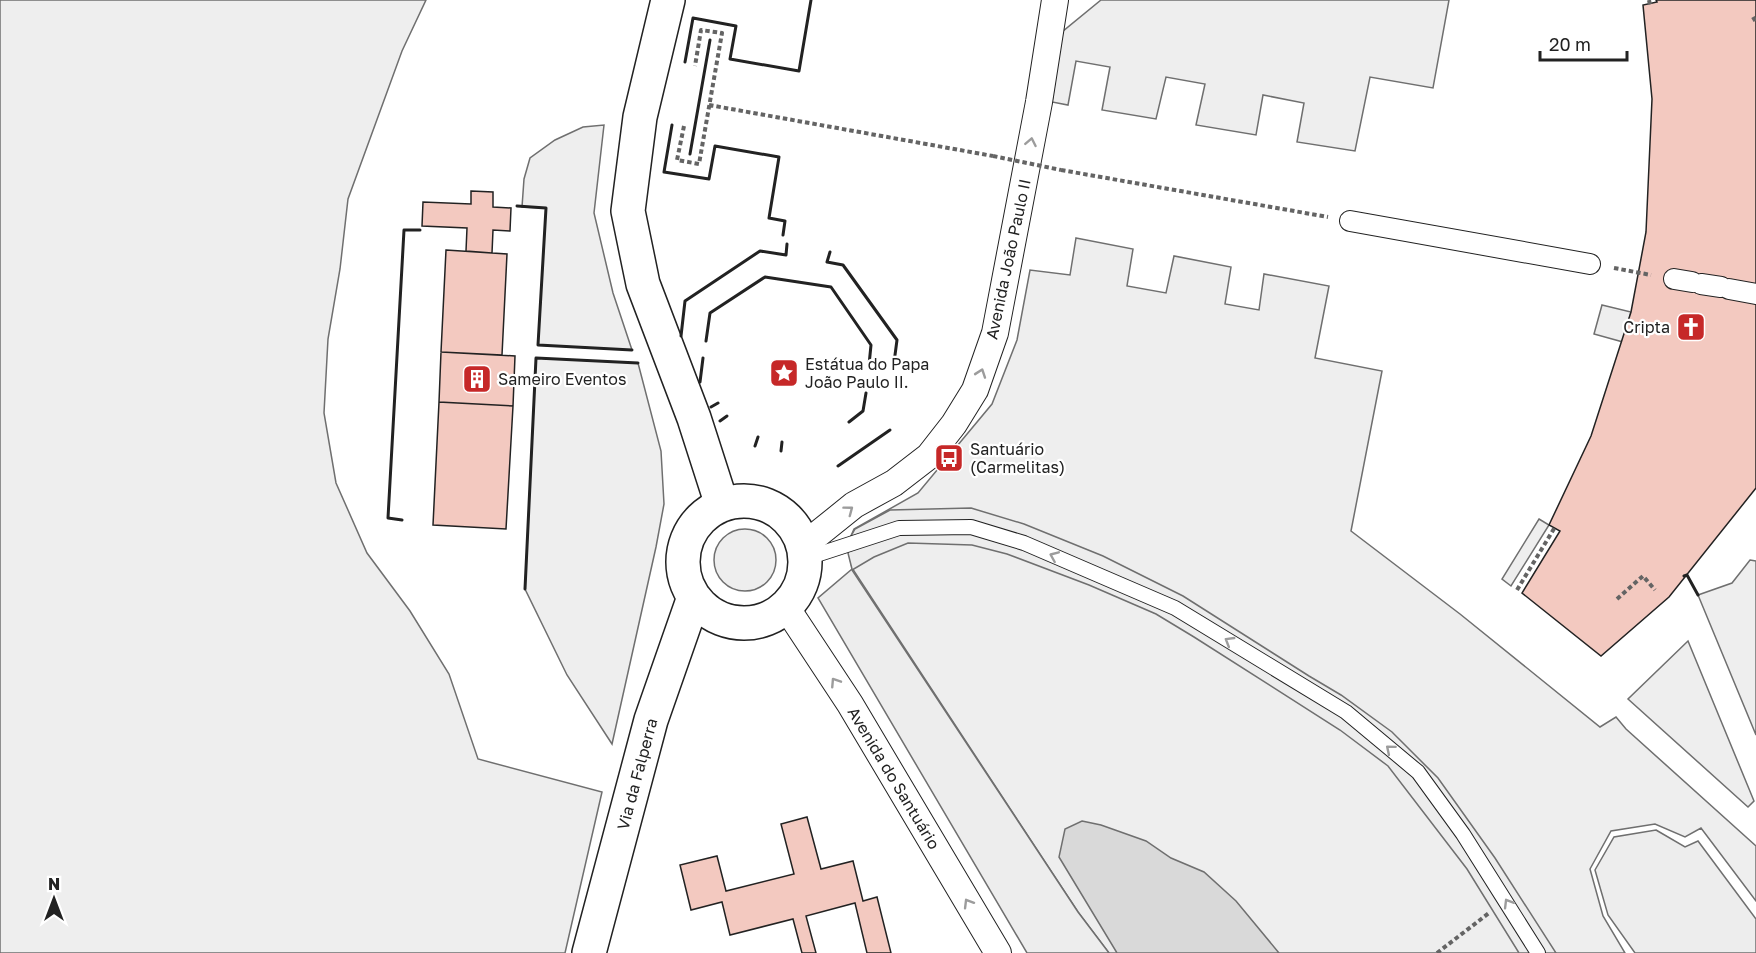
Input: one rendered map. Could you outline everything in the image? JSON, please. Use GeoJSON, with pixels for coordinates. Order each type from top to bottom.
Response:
{"type":"FeatureCollection","features":[{"type":"Feature","properties":{"kind":"main road"},"geometry":{"type":"LineString","coordinates":[[668,0],[640,117],[628,211],[643,284],[694,418],[722,505]]}},
{"type":"Feature","properties":{"kind":"main road"},"geometry":{"type":"LineString","coordinates":[[739,501],[756,502],[772,508],[786,517],[796,530],[804,552],[805,569],[796,593],[786,606],[771,617],[755,622],[720,619],[705,609],[694,597],[686,583],[683,567],[688,537],[697,523],[722,505],[739,501]]}},
{"type":"Feature","properties":{"kind":"main road","name":"Via da Falperra"},"geometry":{"type":"LineString","coordinates":[[589,953],[651,720],[694,597]]}},
{"type":"Feature","properties":{"kind":"street","name":"Avenida João Paulo II"},"geometry":{"type":"LineString","coordinates":[[804,552],[854,505],[894,483],[929,456],[954,424],[975,390],[995,333],[1039,102],[1055,0]]}},
{"type":"Feature","properties":{"kind":"street"},"geometry":{"type":"LineString","coordinates":[[1350,221],[1590,264]]}},
{"type":"Feature","properties":{"kind":"street"},"geometry":{"type":"LineString","coordinates":[[1689,282],[1756,294]]}},
{"type":"Feature","properties":{"kind":"street","name":"Avenida do Santuário"},"geometry":{"type":"LineString","coordinates":[[786,606],[850,704],[998,953]]}},
{"type":"Feature","properties":{"kind":"lane"},"geometry":{"type":"LineString","coordinates":[[804,552],[899,528],[971,527],[1024,543],[1175,608],[1346,712],[1418,772],[1463,834],[1538,953]]}},
{"type":"Feature","properties":{"kind":"path"},"geometry":{"type":"LineString","coordinates":[[1753,17],[1756,22]]}},
{"type":"Feature","properties":{"kind":"path"},"geometry":{"type":"LineString","coordinates":[[684,126],[677,160],[699,164],[722,33],[702,30],[695,66]]}},
{"type":"Feature","properties":{"kind":"path"},"geometry":{"type":"LineString","coordinates":[[709,105],[1350,221]]}},
{"type":"Feature","properties":{"kind":"path"},"geometry":{"type":"LineString","coordinates":[[1590,264],[1689,282]]}},
{"type":"Feature","properties":{"kind":"path"},"geometry":{"type":"LineString","coordinates":[[1517,590],[1555,527]]}},
{"type":"Feature","properties":{"kind":"path"},"geometry":{"type":"LineString","coordinates":[[1617,599],[1643,576],[1655,590]]}},
{"type":"Feature","properties":{"kind":"path"},"geometry":{"type":"LineString","coordinates":[[1437,953],[1506,900]]}},
{"type":"Feature","properties":{"kind":"shaded area"},"geometry":{"type":"Polygon","coordinates":[[[0,0],[426,0],[402,51],[348,199],[340,269],[328,339],[324,413],[336,483],[367,553],[410,611],[449,674],[478,759],[602,792],[565,953],[0,953],[0,0]]]}},
{"type":"Feature","properties":{"kind":"shaded area"},"geometry":{"type":"Polygon","coordinates":[[[1101,0],[1449,0],[1433,88],[1370,77],[1355,151],[1297,142],[1304,103],[1263,95],[1256,135],[1196,125],[1205,84],[1166,77],[1156,119],[1102,110],[1110,67],[1076,61],[1068,105],[1052,102],[1062,32],[1101,0]]]}},
{"type":"Feature","properties":{"kind":"shaded area"},"geometry":{"type":"Polygon","coordinates":[[[604,125],[594,213],[613,293],[632,350],[538,345],[546,208],[522,207],[524,179],[530,158],[555,140],[583,127],[604,125]]]}},
{"type":"Feature","properties":{"kind":"shaded area"},"geometry":{"type":"Polygon","coordinates":[[[1076,238],[1133,249],[1127,286],[1166,293],[1174,256],[1231,267],[1225,304],[1259,310],[1264,274],[1329,286],[1315,358],[1382,371],[1351,531],[1460,614],[1600,727],[1616,717],[1626,729],[1756,846],[1756,901],[1701,828],[1685,837],[1655,824],[1611,831],[1590,869],[1603,916],[1625,953],[1109,953],[1078,912],[852,568],[847,545],[854,529],[918,493],[992,404],[1017,340],[1030,270],[1070,275],[1076,238]]]}},
{"type":"Feature","properties":{"kind":"shaded area"},"geometry":{"type":"Polygon","coordinates":[[[1602,305],[1631,312],[1623,342],[1594,334],[1602,305]]]}},
{"type":"Feature","properties":{"kind":"shaded area"},"geometry":{"type":"Polygon","coordinates":[[[536,358],[638,363],[661,451],[664,504],[612,744],[567,675],[525,589],[536,358]]]}},
{"type":"Feature","properties":{"kind":"shaded area"},"geometry":{"type":"Polygon","coordinates":[[[971,508],[1024,524],[1103,556],[1183,596],[1341,695],[1392,732],[1438,778],[1495,858],[1556,953],[1519,953],[1467,869],[1388,766],[1340,730],[1194,637],[1156,614],[1089,585],[1007,554],[972,545],[908,543],[874,557],[852,570],[1078,912],[1109,953],[1027,953],[818,598],[852,569],[846,545],[855,529],[890,510],[971,508]]]}},
{"type":"Feature","properties":{"kind":"shaded area"},"geometry":{"type":"Polygon","coordinates":[[[1539,519],[1549,525],[1511,586],[1502,579],[1539,519]]]}},
{"type":"Feature","properties":{"kind":"shaded area"},"geometry":{"type":"Polygon","coordinates":[[[739,529],[751,529],[767,538],[774,548],[776,560],[774,572],[767,582],[751,591],[739,591],[728,586],[719,577],[714,566],[714,554],[719,543],[728,534],[739,529]]]}},
{"type":"Feature","properties":{"kind":"shaded area"},"geometry":{"type":"Polygon","coordinates":[[[1750,560],[1756,561],[1756,735],[1698,595],[1732,583],[1750,560]]]}},
{"type":"Feature","properties":{"kind":"shaded area"},"geometry":{"type":"Polygon","coordinates":[[[1688,641],[1754,801],[1748,807],[1628,699],[1688,641]]]}},
{"type":"Feature","properties":{"kind":"shaded area"},"geometry":{"type":"Polygon","coordinates":[[[1082,821],[1101,825],[1146,841],[1171,858],[1204,872],[1236,901],[1279,953],[1117,953],[1059,857],[1065,829],[1082,821]]]}},
{"type":"Feature","properties":{"kind":"shaded area"},"geometry":{"type":"Polygon","coordinates":[[[1656,830],[1685,847],[1698,841],[1756,919],[1756,953],[1635,953],[1608,915],[1595,870],[1614,837],[1656,830]]]}},
{"type":"Feature","properties":{"kind":"building","name":"Cripta"},"geometry":{"type":"Polygon","coordinates":[[[1656,0],[1756,0],[1756,488],[1669,597],[1601,656],[1522,593],[1560,531],[1549,525],[1591,436],[1631,312],[1646,232],[1652,99],[1643,5],[1657,2],[1656,0]]]}},
{"type":"Feature","properties":{"kind":"building"},"geometry":{"type":"Polygon","coordinates":[[[471,191],[493,192],[493,207],[511,208],[510,231],[493,230],[492,253],[466,251],[467,228],[422,226],[423,202],[471,204],[471,191]]]}},
{"type":"Feature","properties":{"kind":"building"},"geometry":{"type":"Polygon","coordinates":[[[446,250],[507,254],[502,355],[441,352],[446,250]]]}},
{"type":"Feature","properties":{"kind":"building","name":"Sameiro Eventos"},"geometry":{"type":"Polygon","coordinates":[[[441,352],[515,356],[513,406],[439,402],[441,352]]]}},
{"type":"Feature","properties":{"kind":"building"},"geometry":{"type":"Polygon","coordinates":[[[439,402],[513,406],[506,529],[433,525],[439,402]]]}},
{"type":"Feature","properties":{"kind":"building"},"geometry":{"type":"Polygon","coordinates":[[[807,817],[821,869],[853,861],[863,901],[877,897],[891,953],[867,953],[855,903],[806,916],[816,953],[802,953],[793,919],[730,935],[722,902],[691,910],[680,865],[717,856],[726,891],[794,874],[781,824],[807,817]]]}},
{"type":"Feature","properties":{"kind":"wall"},"geometry":{"type":"LineString","coordinates":[[685,62],[693,18],[736,26],[730,59],[799,71],[811,0]]}},
{"type":"Feature","properties":{"kind":"wall"},"geometry":{"type":"LineString","coordinates":[[690,154],[710,40]]}},
{"type":"Feature","properties":{"kind":"wall"},"geometry":{"type":"LineString","coordinates":[[672,125],[664,172],[709,179],[715,146],[779,157],[769,218],[785,221],[783,235]]}},
{"type":"Feature","properties":{"kind":"wall"},"geometry":{"type":"LineString","coordinates":[[517,206],[546,208],[538,345],[632,350]]}},
{"type":"Feature","properties":{"kind":"wall"},"geometry":{"type":"LineString","coordinates":[[402,520],[388,518],[404,230],[420,230]]}},
{"type":"Feature","properties":{"kind":"wall"},"geometry":{"type":"LineString","coordinates":[[681,336],[685,301],[760,251],[786,255],[787,244]]}},
{"type":"Feature","properties":{"kind":"wall"},"geometry":{"type":"LineString","coordinates":[[830,252],[827,262],[843,265],[897,340],[893,370]]}},
{"type":"Feature","properties":{"kind":"wall"},"geometry":{"type":"LineString","coordinates":[[706,341],[710,313],[765,277],[831,287],[871,345],[869,365]]}},
{"type":"Feature","properties":{"kind":"wall"},"geometry":{"type":"LineString","coordinates":[[525,589],[536,358],[638,363]]}},
{"type":"Feature","properties":{"kind":"wall"},"geometry":{"type":"LineString","coordinates":[[700,382],[703,358]]}},
{"type":"Feature","properties":{"kind":"wall"},"geometry":{"type":"LineString","coordinates":[[849,422],[863,411],[866,393]]}},
{"type":"Feature","properties":{"kind":"wall"},"geometry":{"type":"LineString","coordinates":[[711,407],[718,403]]}},
{"type":"Feature","properties":{"kind":"wall"},"geometry":{"type":"LineString","coordinates":[[720,421],[727,416]]}},
{"type":"Feature","properties":{"kind":"wall"},"geometry":{"type":"LineString","coordinates":[[838,466],[890,430]]}},
{"type":"Feature","properties":{"kind":"wall"},"geometry":{"type":"LineString","coordinates":[[755,446],[758,437]]}},
{"type":"Feature","properties":{"kind":"wall"},"geometry":{"type":"LineString","coordinates":[[781,451],[782,442]]}},
{"type":"Feature","properties":{"kind":"wall"},"geometry":{"type":"LineString","coordinates":[[1684,576],[1687,575],[1698,595]]}},
{"type":"Feature","properties":{"kind":"place","name":"Cripta"},"geometry":{"type":"Point","coordinates":[1691,327]}},
{"type":"Feature","properties":{"kind":"place","name":"Estátua do Papa João Paulo II."},"geometry":{"type":"Point","coordinates":[784,373]}},
{"type":"Feature","properties":{"kind":"place","name":"Sameiro Eventos"},"geometry":{"type":"Point","coordinates":[477,379]}},
{"type":"Feature","properties":{"kind":"place","name":"Santuário (Carmelitas)"},"geometry":{"type":"Point","coordinates":[949,458]}}]}
